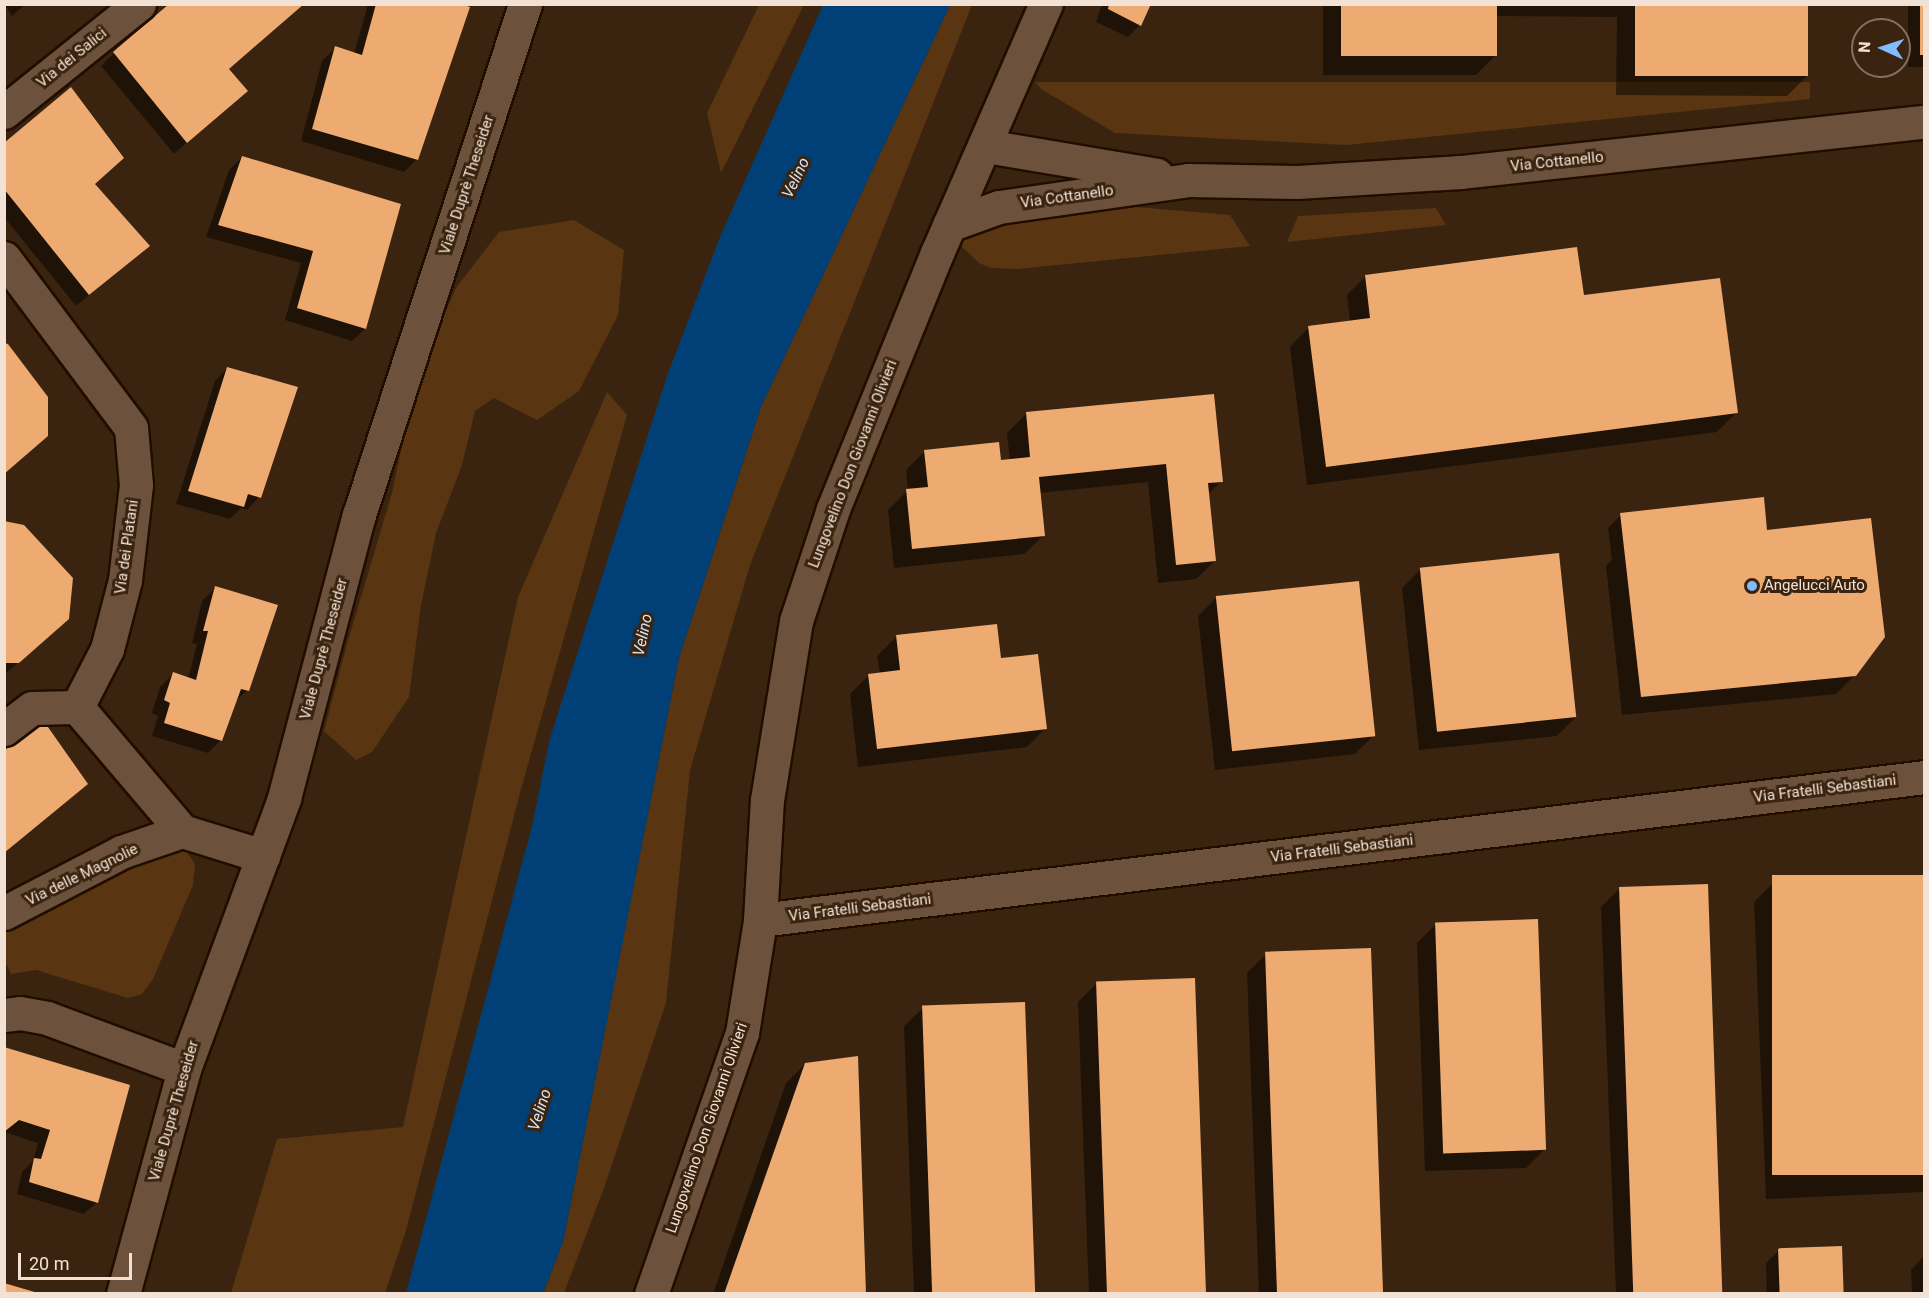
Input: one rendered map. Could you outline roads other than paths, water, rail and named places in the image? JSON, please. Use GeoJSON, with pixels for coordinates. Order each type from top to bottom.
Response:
{"type":"FeatureCollection","features":[{"type":"Feature","properties":{"kind":"street","name":"Via dei Salici"},"geometry":{"type":"LineString","coordinates":[[4,112],[139,4]]}},
{"type":"Feature","properties":{"kind":"street","name":"Viale Duprè Theseider"},"geometry":{"type":"LineString","coordinates":[[123,1293],[184,1069],[284,798],[359,515],[525,4]]}},
{"type":"Feature","properties":{"kind":"street","name":"Lungovelino Don Giovanni Olivieri"},"geometry":{"type":"LineString","coordinates":[[651,1293],[742,1032],[760,920],[767,800],[796,621],[833,509],[949,225],[986,146],[1015,72],[1046,4]]}},
{"type":"Feature","properties":{"kind":"street","name":"Via Cottanello"},"geometry":{"type":"LineString","coordinates":[[986,146],[1188,180],[1298,182],[1460,172],[1924,122]]}},
{"type":"Feature","properties":{"kind":"street","name":"Via Cottanello"},"geometry":{"type":"LineString","coordinates":[[949,225],[999,207],[1188,180]]}},
{"type":"Feature","properties":{"kind":"street","name":"Via dei Platani"},"geometry":{"type":"LineString","coordinates":[[4,258],[131,428],[136,485],[125,580],[107,649],[77,707]]}},
{"type":"Feature","properties":{"kind":"street"},"geometry":{"type":"LineString","coordinates":[[4,729],[32,708],[77,707],[182,831],[263,855]]}},
{"type":"Feature","properties":{"kind":"street","name":"Via Fratelli Sebastiani"},"geometry":{"type":"LineString","coordinates":[[760,920],[1924,777]]}},
{"type":"Feature","properties":{"kind":"street","name":"Via delle Magnolie"},"geometry":{"type":"LineString","coordinates":[[4,913],[121,852],[182,831]]}},
{"type":"Feature","properties":{"kind":"street"},"geometry":{"type":"LineString","coordinates":[[4,1015],[21,1013],[47,1018],[184,1069]]}},
{"type":"Feature","properties":{"kind":"water","name":"Velino"},"geometry":{"type":"Polygon","coordinates":[[[823,5],[950,5],[761,407],[679,658],[563,1242],[543,1293],[406,1293],[532,826],[550,738],[667,376],[720,237],[823,5]]]}},
{"type":"Feature","properties":{"kind":"place","name":"Angelucci Auto"},"geometry":{"type":"Point","coordinates":[1752,586]}}]}
